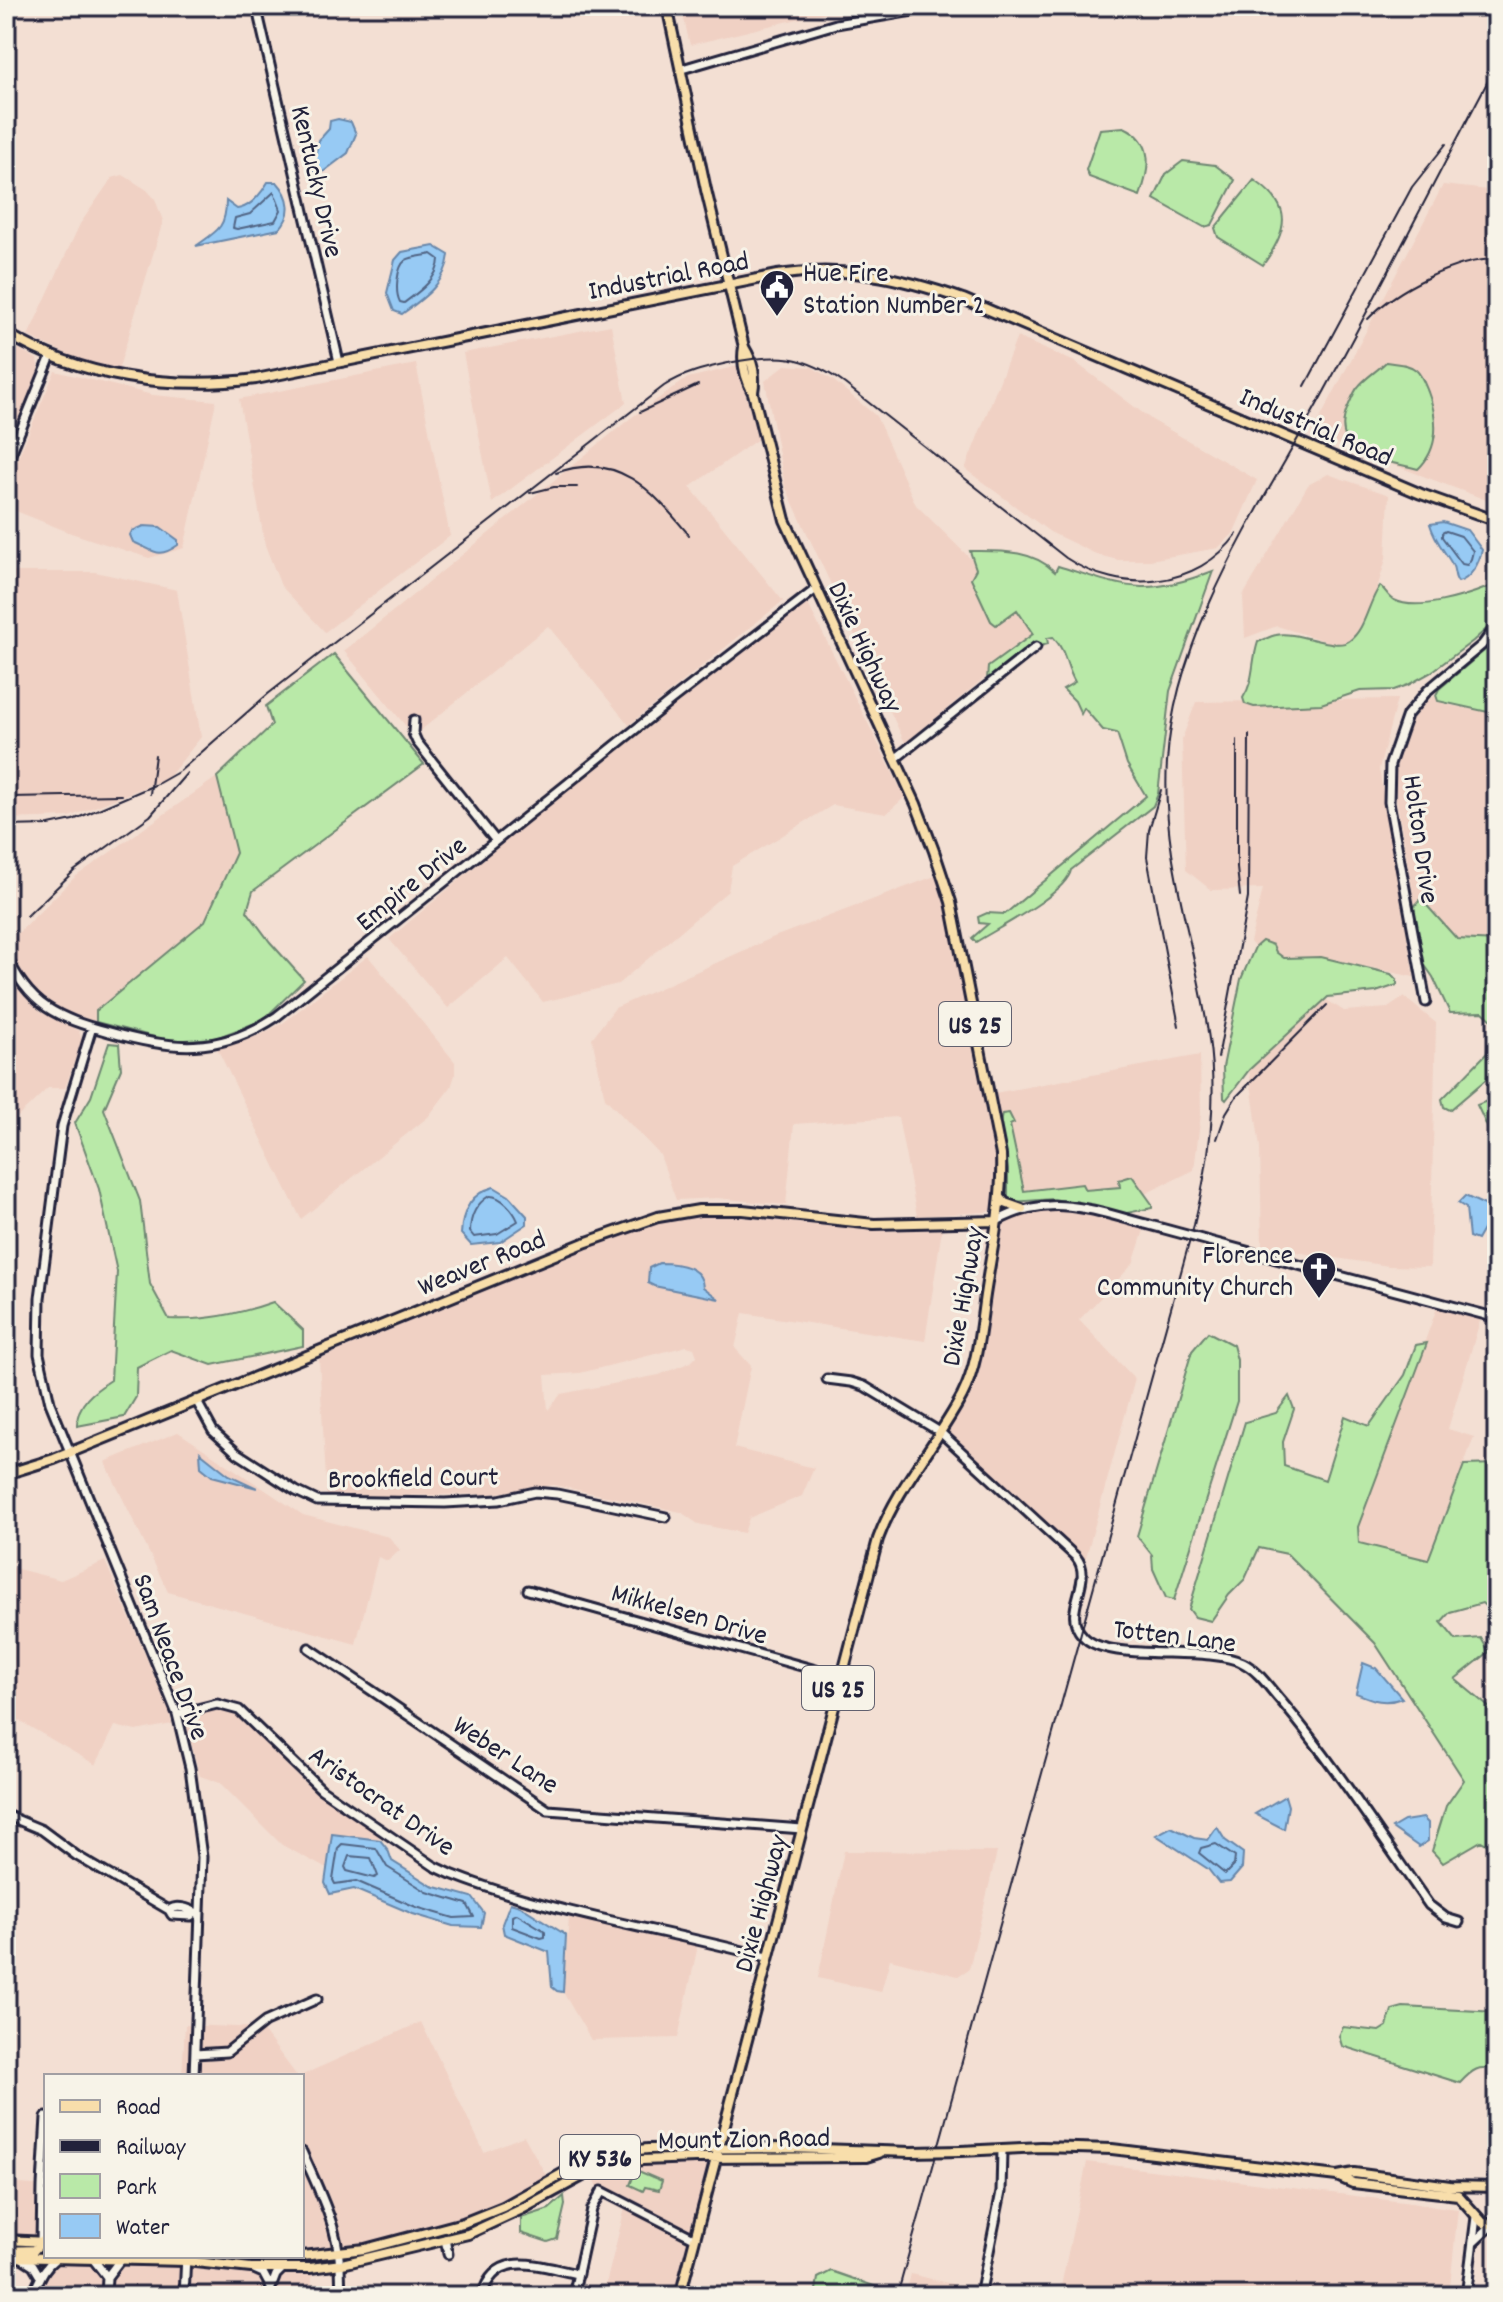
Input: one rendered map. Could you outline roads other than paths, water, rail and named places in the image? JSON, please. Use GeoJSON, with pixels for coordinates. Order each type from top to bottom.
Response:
{"type":"FeatureCollection","features":[{"type":"Feature","properties":{"kind":"main road","name":"Dixie Highway"},"geometry":{"type":"LineString","coordinates":[[667,6],[744,347],[751,358],[755,379],[753,393],[785,520],[930,840],[951,902],[1001,1155],[997,1221],[970,1377],[884,1522],[680,2296]]}},
{"type":"Feature","properties":{"kind":"main road","name":"Industrial Road"},"geometry":{"type":"LineString","coordinates":[[6,333],[51,356],[114,374],[181,384],[256,379],[777,275],[829,271],[871,274],[915,282],[963,299],[1421,494],[1497,521]]}},
{"type":"Feature","properties":{"kind":"main road"},"geometry":{"type":"LineString","coordinates":[[1000,1197],[1005,1203],[1022,1209]]}},
{"type":"Feature","properties":{"kind":"main road","name":"Weaver Road"},"geometry":{"type":"LineString","coordinates":[[6,1474],[69,1452],[579,1245],[658,1217],[722,1209],[852,1223],[997,1221]]}},
{"type":"Feature","properties":{"kind":"main road"},"geometry":{"type":"LineString","coordinates":[[974,1222],[986,1228],[994,1239]]}},
{"type":"Feature","properties":{"kind":"main road"},"geometry":{"type":"LineString","coordinates":[[722,2133],[740,2149]]}},
{"type":"Feature","properties":{"kind":"main road","name":"Mount Zion Road"},"geometry":{"type":"LineString","coordinates":[[341,2253],[463,2223],[503,2207],[560,2173],[598,2157],[637,2149],[866,2157],[879,2153],[1041,2147],[1112,2149],[1337,2176],[1353,2183],[1458,2195],[1483,2223],[1494,2225]]}},
{"type":"Feature","properties":{"kind":"main road","name":"Mount Zion Road"},"geometry":{"type":"LineString","coordinates":[[6,2257],[186,2259],[251,2268],[342,2264],[483,2228],[602,2167],[740,2149],[865,2149],[879,2153]]}},
{"type":"Feature","properties":{"kind":"main road","name":"Mount Zion Road"},"geometry":{"type":"LineString","coordinates":[[1337,2176],[1354,2173],[1450,2186],[1497,2187]]}},
{"type":"Feature","properties":{"kind":"main road"},"geometry":{"type":"LineString","coordinates":[[1475,2215],[1472,2208],[1476,2195],[1486,2187]]}},
{"type":"Feature","properties":{"kind":"main road"},"geometry":{"type":"LineString","coordinates":[[6,2240],[44,2242]]}},
{"type":"Feature","properties":{"kind":"main road"},"geometry":{"type":"LineString","coordinates":[[6,2251],[34,2250],[44,2242]]}},
{"type":"Feature","properties":{"kind":"main road","name":"KY 536"},"geometry":{"type":"LineString","coordinates":[[304,2256],[341,2253]]}},
{"type":"Feature","properties":{"kind":"street"},"geometry":{"type":"LineString","coordinates":[[246,6],[260,7]]}},
{"type":"Feature","properties":{"kind":"street"},"geometry":{"type":"LineString","coordinates":[[682,69],[836,24],[942,6]]}},
{"type":"Feature","properties":{"kind":"street","name":"Kentucky Drive"},"geometry":{"type":"LineString","coordinates":[[260,7],[339,362]]}},
{"type":"Feature","properties":{"kind":"street"},"geometry":{"type":"LineString","coordinates":[[6,466],[51,356]]}},
{"type":"Feature","properties":{"kind":"street","name":"Empire Drive"},"geometry":{"type":"LineString","coordinates":[[6,954],[18,980],[32,997],[63,1018],[139,1041],[175,1047],[212,1044],[247,1033],[276,1017],[672,700],[816,589]]}},
{"type":"Feature","properties":{"kind":"street","name":"Holton Drive"},"geometry":{"type":"LineString","coordinates":[[1426,1002],[1389,802],[1390,764],[1407,715],[1428,690],[1475,652],[1497,625]]}},
{"type":"Feature","properties":{"kind":"street"},"geometry":{"type":"LineString","coordinates":[[895,759],[1036,647]]}},
{"type":"Feature","properties":{"kind":"street"},"geometry":{"type":"LineString","coordinates":[[414,720],[413,733],[417,742],[496,841]]}},
{"type":"Feature","properties":{"kind":"street","name":"Sam Neace Drive"},"geometry":{"type":"LineString","coordinates":[[92,1027],[59,1142],[38,1317],[39,1354],[43,1380],[69,1452],[177,1714],[196,1800],[202,1857],[197,1912],[194,2074]]}},
{"type":"Feature","properties":{"kind":"street"},"geometry":{"type":"LineString","coordinates":[[997,1221],[1022,1209],[1058,1204],[1146,1224],[1497,1318]]}},
{"type":"Feature","properties":{"kind":"street"},"geometry":{"type":"LineString","coordinates":[[827,1379],[864,1386],[940,1432]]}},
{"type":"Feature","properties":{"kind":"street","name":"Brookfield Court"},"geometry":{"type":"LineString","coordinates":[[196,1400],[213,1431],[237,1453],[317,1501],[445,1503],[499,1500],[535,1492],[666,1517]]}},
{"type":"Feature","properties":{"kind":"street","name":"Totten Lane"},"geometry":{"type":"LineString","coordinates":[[940,1432],[1080,1561],[1083,1576],[1073,1618],[1077,1630],[1086,1640],[1114,1649],[1215,1656],[1236,1660],[1250,1667],[1303,1727],[1429,1905],[1446,1918],[1459,1922]]}},
{"type":"Feature","properties":{"kind":"street","name":"Mikkelsen Drive"},"geometry":{"type":"LineString","coordinates":[[528,1590],[841,1677]]}},
{"type":"Feature","properties":{"kind":"street","name":"Weber Lane"},"geometry":{"type":"LineString","coordinates":[[309,1648],[548,1810],[802,1829]]}},
{"type":"Feature","properties":{"kind":"street","name":"Aristocrat Drive"},"geometry":{"type":"LineString","coordinates":[[177,1714],[217,1704],[239,1710],[321,1789],[434,1866],[451,1874],[596,1918],[767,1957]]}},
{"type":"Feature","properties":{"kind":"street"},"geometry":{"type":"LineString","coordinates":[[6,1815],[42,1830],[77,1856],[169,1910],[172,1915],[191,1916],[197,1912]]}},
{"type":"Feature","properties":{"kind":"street"},"geometry":{"type":"LineString","coordinates":[[195,2054],[227,2052],[265,2022],[317,1999]]}},
{"type":"Feature","properties":{"kind":"street"},"geometry":{"type":"LineString","coordinates":[[980,2296],[1001,2192],[1002,2150]]}},
{"type":"Feature","properties":{"kind":"street"},"geometry":{"type":"LineString","coordinates":[[304,2157],[331,2218],[341,2253],[340,2296]]}},
{"type":"Feature","properties":{"kind":"street"},"geometry":{"type":"LineString","coordinates":[[44,2186],[44,2242]]}},
{"type":"Feature","properties":{"kind":"street"},"geometry":{"type":"LineString","coordinates":[[573,2296],[592,2209],[602,2191],[694,2238]]}},
{"type":"Feature","properties":{"kind":"street"},"geometry":{"type":"LineString","coordinates":[[1466,2296],[1475,2215]]}},
{"type":"Feature","properties":{"kind":"street"},"geometry":{"type":"LineString","coordinates":[[1472,2244],[1494,2225]]}},
{"type":"Feature","properties":{"kind":"street"},"geometry":{"type":"LineString","coordinates":[[445,2239],[448,2254]]}},
{"type":"Feature","properties":{"kind":"street"},"geometry":{"type":"LineString","coordinates":[[22,2258],[33,2265],[39,2275],[38,2285],[31,2296]]}},
{"type":"Feature","properties":{"kind":"street"},"geometry":{"type":"LineString","coordinates":[[39,2275],[55,2259]]}},
{"type":"Feature","properties":{"kind":"street"},"geometry":{"type":"LineString","coordinates":[[93,2259],[107,2277]]}},
{"type":"Feature","properties":{"kind":"street"},"geometry":{"type":"LineString","coordinates":[[184,2296],[186,2259]]}},
{"type":"Feature","properties":{"kind":"street"},"geometry":{"type":"LineString","coordinates":[[106,2296],[107,2277],[120,2260]]}},
{"type":"Feature","properties":{"kind":"street"},"geometry":{"type":"LineString","coordinates":[[482,2296],[491,2276],[514,2264],[578,2274]]}},
{"type":"Feature","properties":{"kind":"street"},"geometry":{"type":"LineString","coordinates":[[251,2268],[263,2273],[270,2286]]}},
{"type":"Feature","properties":{"kind":"street"},"geometry":{"type":"LineString","coordinates":[[268,2296],[270,2286],[283,2268]]}},
{"type":"Feature","properties":{"kind":"water"},"geometry":{"type":"Polygon","coordinates":[[[330,121],[351,122],[356,134],[348,153],[323,172],[311,170],[319,140],[329,129],[330,121]]]}},
{"type":"Feature","properties":{"kind":"water"},"geometry":{"type":"Polygon","coordinates":[[[268,182],[277,182],[287,200],[287,218],[279,229],[196,246],[219,228],[226,201],[237,209],[247,206],[268,182]]]}},
{"type":"Feature","properties":{"kind":"water"},"geometry":{"type":"Polygon","coordinates":[[[434,246],[449,255],[439,282],[402,314],[394,311],[387,293],[395,260],[402,252],[434,246]]]}},
{"type":"Feature","properties":{"kind":"water"},"geometry":{"type":"Polygon","coordinates":[[[1443,522],[1467,530],[1482,550],[1474,570],[1458,582],[1452,564],[1430,524],[1443,522]]]}},
{"type":"Feature","properties":{"kind":"water"},"geometry":{"type":"Polygon","coordinates":[[[144,526],[160,527],[178,540],[178,545],[160,553],[133,542],[132,531],[144,526]]]}},
{"type":"Feature","properties":{"kind":"water"},"geometry":{"type":"Polygon","coordinates":[[[494,1187],[509,1196],[527,1216],[527,1224],[500,1242],[471,1245],[461,1234],[463,1218],[469,1204],[479,1194],[494,1187]]]}},
{"type":"Feature","properties":{"kind":"water"},"geometry":{"type":"Polygon","coordinates":[[[1465,1196],[1487,1206],[1492,1214],[1477,1240],[1469,1237],[1466,1208],[1458,1203],[1465,1196]]]}},
{"type":"Feature","properties":{"kind":"water"},"geometry":{"type":"Polygon","coordinates":[[[659,1263],[693,1270],[702,1280],[703,1287],[719,1299],[648,1283],[649,1268],[659,1263]]]}},
{"type":"Feature","properties":{"kind":"water"},"geometry":{"type":"Polygon","coordinates":[[[200,1452],[229,1475],[257,1488],[212,1476],[201,1467],[200,1452]]]}},
{"type":"Feature","properties":{"kind":"water"},"geometry":{"type":"Polygon","coordinates":[[[1363,1663],[1376,1668],[1402,1698],[1373,1700],[1356,1693],[1363,1663]]]}},
{"type":"Feature","properties":{"kind":"water"},"geometry":{"type":"Polygon","coordinates":[[[1285,1796],[1288,1806],[1284,1829],[1255,1814],[1285,1796]]]}},
{"type":"Feature","properties":{"kind":"water"},"geometry":{"type":"Polygon","coordinates":[[[1423,1818],[1428,1823],[1428,1841],[1419,1847],[1392,1828],[1404,1821],[1423,1818]]]}},
{"type":"Feature","properties":{"kind":"water"},"geometry":{"type":"Polygon","coordinates":[[[1171,1827],[1194,1838],[1208,1840],[1217,1827],[1225,1840],[1243,1853],[1242,1868],[1230,1882],[1219,1883],[1208,1869],[1156,1835],[1171,1827]]]}},
{"type":"Feature","properties":{"kind":"water"},"geometry":{"type":"Polygon","coordinates":[[[332,1834],[380,1840],[392,1861],[432,1886],[472,1897],[484,1913],[481,1927],[453,1926],[413,1914],[354,1889],[330,1894],[325,1883],[332,1834]]]}},
{"type":"Feature","properties":{"kind":"water"},"geometry":{"type":"Polygon","coordinates":[[[510,1903],[566,1935],[563,1992],[552,1987],[549,1952],[504,1934],[502,1924],[510,1903]]]}},
{"type":"Feature","properties":{"kind":"railway"},"geometry":{"type":"LineString","coordinates":[[897,2296],[1194,1225],[1204,1179],[1212,1109],[1212,1063],[1174,867],[1167,798],[1167,762],[1174,712],[1186,664],[1226,569],[1347,349],[1497,64]]}},
{"type":"Feature","properties":{"kind":"railway"},"geometry":{"type":"LineString","coordinates":[[1305,386],[1412,187],[1446,144]]}},
{"type":"Feature","properties":{"kind":"railway"},"geometry":{"type":"LineString","coordinates":[[1368,319],[1394,297],[1428,278],[1463,264],[1497,259]]}},
{"type":"Feature","properties":{"kind":"railway"},"geometry":{"type":"LineString","coordinates":[[6,826],[49,825],[73,820],[180,771],[268,694],[664,386],[687,374],[719,365],[761,358],[790,358],[830,374],[1066,558],[1110,578],[1134,581],[1180,576],[1201,566],[1237,534]]}},
{"type":"Feature","properties":{"kind":"railway"},"geometry":{"type":"LineString","coordinates":[[640,412],[698,385]]}},
{"type":"Feature","properties":{"kind":"railway"},"geometry":{"type":"LineString","coordinates":[[556,473],[578,467],[616,471],[648,490],[689,535]]}},
{"type":"Feature","properties":{"kind":"railway"},"geometry":{"type":"LineString","coordinates":[[530,493],[554,487],[577,487]]}},
{"type":"Feature","properties":{"kind":"railway"},"geometry":{"type":"LineString","coordinates":[[1218,1058],[1248,898],[1249,735]]}},
{"type":"Feature","properties":{"kind":"railway"},"geometry":{"type":"LineString","coordinates":[[1237,740],[1237,868],[1240,896]]}},
{"type":"Feature","properties":{"kind":"railway"},"geometry":{"type":"LineString","coordinates":[[150,794],[155,755]]}},
{"type":"Feature","properties":{"kind":"railway"},"geometry":{"type":"LineString","coordinates":[[27,916],[74,871],[150,816],[187,773]]}},
{"type":"Feature","properties":{"kind":"railway"},"geometry":{"type":"LineString","coordinates":[[1161,790],[1149,830],[1147,857],[1179,1026]]}},
{"type":"Feature","properties":{"kind":"railway"},"geometry":{"type":"LineString","coordinates":[[10,797],[121,795]]}},
{"type":"Feature","properties":{"kind":"railway"},"geometry":{"type":"LineString","coordinates":[[1217,1139],[1226,1113],[1236,1097],[1327,1005]]}},
{"type":"Feature","properties":{"kind":"place","name":"Hue Fire Station Number 2"},"geometry":{"type":"Point","coordinates":[777,318]}},
{"type":"Feature","properties":{"kind":"place","name":"Florence Community Church"},"geometry":{"type":"Point","coordinates":[1319,1300]}}]}
